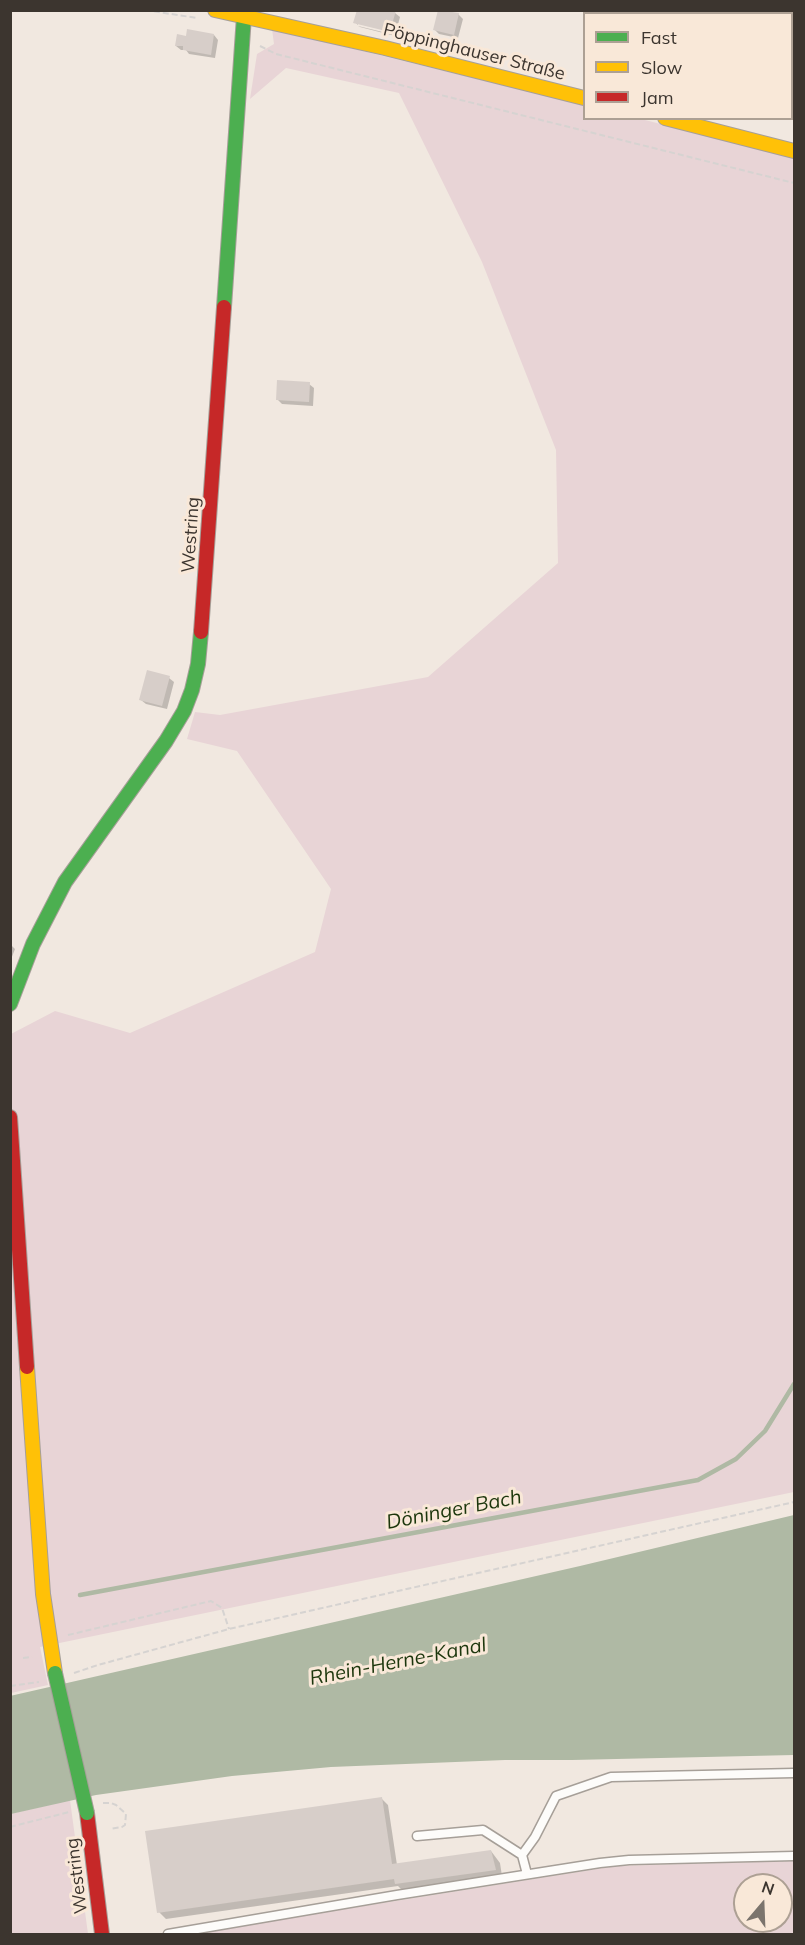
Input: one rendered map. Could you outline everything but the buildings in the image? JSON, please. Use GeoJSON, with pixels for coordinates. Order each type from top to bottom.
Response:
{"type":"FeatureCollection","features":[{"type":"Feature","properties":{"kind":"main road","name":"Pöppinghauser Straße"},"geometry":{"type":"LineString","coordinates":[[215,10],[385,48],[583,98]]}},
{"type":"Feature","properties":{"kind":"main road","name":"Westring"},"geometry":{"type":"LineString","coordinates":[[10,1005],[33,944],[65,882],[166,741],[184,711],[192,690],[198,664],[204,602],[244,16]]}},
{"type":"Feature","properties":{"kind":"main road"},"geometry":{"type":"LineString","coordinates":[[673,120],[795,151]]}},
{"type":"Feature","properties":{"kind":"main road"},"geometry":{"type":"LineString","coordinates":[[10,1117],[43,1594],[49,1642]]}},
{"type":"Feature","properties":{"kind":"main road","name":"Westring"},"geometry":{"type":"LineString","coordinates":[[49,1642],[49,1677],[87,1813],[102,1935]]}},
{"type":"Feature","properties":{"kind":"lane"},"geometry":{"type":"LineString","coordinates":[[522,1855],[536,1837],[556,1796],[611,1777],[795,1773]]}},
{"type":"Feature","properties":{"kind":"lane"},"geometry":{"type":"LineString","coordinates":[[417,1836],[483,1830],[522,1855],[527,1874]]}},
{"type":"Feature","properties":{"kind":"lane"},"geometry":{"type":"LineString","coordinates":[[168,1935],[396,1894],[629,1860],[795,1856]]}},
{"type":"Feature","properties":{"kind":"path"},"geometry":{"type":"LineString","coordinates":[[145,10],[200,18]]}},
{"type":"Feature","properties":{"kind":"path"},"geometry":{"type":"LineString","coordinates":[[243,39],[276,54],[795,183]]}},
{"type":"Feature","properties":{"kind":"path"},"geometry":{"type":"LineString","coordinates":[[71,1674],[229,1629],[795,1502]]}},
{"type":"Feature","properties":{"kind":"path"},"geometry":{"type":"LineString","coordinates":[[49,1642],[211,1601],[222,1608],[229,1629]]}},
{"type":"Feature","properties":{"kind":"path"},"geometry":{"type":"LineString","coordinates":[[10,1686],[49,1677]]}},
{"type":"Feature","properties":{"kind":"shaded area"},"geometry":{"type":"Polygon","coordinates":[[[272,29],[583,105],[583,120],[645,120],[794,158],[794,1492],[40,1647],[48,1685],[11,1693],[11,1034],[55,1011],[130,1033],[315,952],[331,889],[237,751],[187,739],[195,712],[220,715],[428,677],[558,563],[556,450],[482,262],[399,93],[286,68],[250,99],[257,54],[274,44],[272,29]]]}},
{"type":"Feature","properties":{"kind":"shaded area"},"geometry":{"type":"Polygon","coordinates":[[[70,1800],[88,1934],[11,1934],[10,1814],[70,1800]]]}},
{"type":"Feature","properties":{"kind":"shaded area"},"geometry":{"type":"Polygon","coordinates":[[[794,1861],[794,1934],[188,1934],[616,1866],[794,1861]]]}},
{"type":"Feature","properties":{"kind":"water","name":"Rhein-Herne-Kanal"},"geometry":{"type":"Polygon","coordinates":[[[794,1515],[794,1755],[505,1760],[331,1767],[232,1776],[96,1795],[11,1814],[10,1696],[794,1515]]]}},
{"type":"Feature","properties":{"kind":"waterway","name":"Döninger Bach"},"geometry":{"type":"LineString","coordinates":[[80,1595],[698,1480],[736,1459],[765,1431],[794,1384]]}},
{"type":"Feature","properties":{"kind":"traffic: fast"},"geometry":{"type":"LineString","coordinates":[[224,307],[244,16]]}},
{"type":"Feature","properties":{"kind":"traffic: fast"},"geometry":{"type":"LineString","coordinates":[[10,1004],[33,944],[65,882],[166,741],[184,711],[198,664],[201,632]]}},
{"type":"Feature","properties":{"kind":"traffic: fast"},"geometry":{"type":"LineString","coordinates":[[55,1673],[87,1813]]}},
{"type":"Feature","properties":{"kind":"traffic: slow"},"geometry":{"type":"LineString","coordinates":[[215,10],[385,48],[583,98]]}},
{"type":"Feature","properties":{"kind":"traffic: slow"},"geometry":{"type":"LineString","coordinates":[[673,120],[794,151]]}},
{"type":"Feature","properties":{"kind":"traffic: slow"},"geometry":{"type":"LineString","coordinates":[[27,1367],[43,1594],[55,1673]]}},
{"type":"Feature","properties":{"kind":"traffic: jam"},"geometry":{"type":"LineString","coordinates":[[201,632],[224,307]]}},
{"type":"Feature","properties":{"kind":"traffic: jam"},"geometry":{"type":"LineString","coordinates":[[10,1117],[27,1367]]}},
{"type":"Feature","properties":{"kind":"traffic: jam"},"geometry":{"type":"LineString","coordinates":[[87,1813],[102,1934]]}}]}
